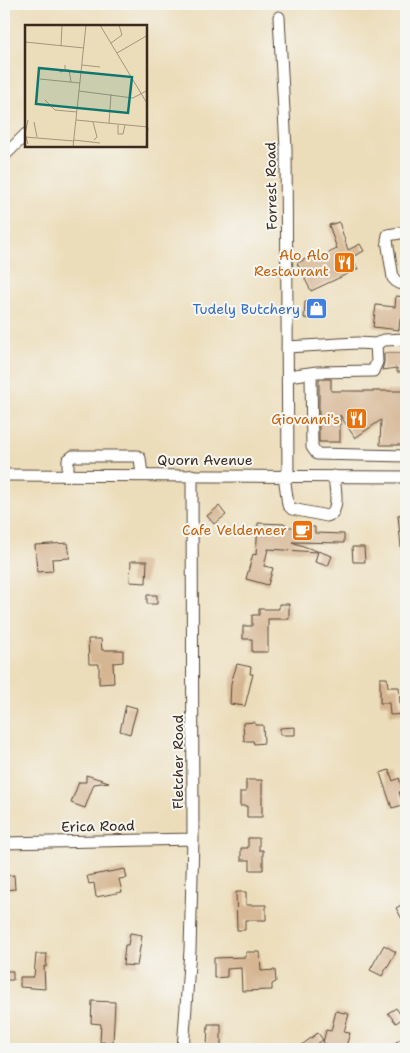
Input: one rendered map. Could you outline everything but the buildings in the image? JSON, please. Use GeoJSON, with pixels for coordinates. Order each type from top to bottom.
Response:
{"type":"FeatureCollection","features":[{"type":"Feature","properties":{"kind":"street","name":"Forrest Road"},"geometry":{"type":"LineString","coordinates":[[279,17],[285,129],[288,376],[286,475],[288,505],[292,509],[327,516],[332,514],[336,509],[337,502],[334,476]]}},
{"type":"Feature","properties":{"kind":"street"},"geometry":{"type":"LineString","coordinates":[[4,156],[25,135]]}},
{"type":"Feature","properties":{"kind":"street"},"geometry":{"type":"LineString","coordinates":[[406,232],[388,235],[387,240],[393,278],[398,283],[406,284]]}},
{"type":"Feature","properties":{"kind":"street"},"geometry":{"type":"LineString","coordinates":[[287,347],[357,343],[376,344],[384,340],[406,339]]}},
{"type":"Feature","properties":{"kind":"street"},"geometry":{"type":"LineString","coordinates":[[288,376],[310,373],[373,371],[377,362],[376,344]]}},
{"type":"Feature","properties":{"kind":"street"},"geometry":{"type":"LineString","coordinates":[[310,373],[312,447],[317,454],[406,456]]}},
{"type":"Feature","properties":{"kind":"street"},"geometry":{"type":"LineString","coordinates":[[68,475],[70,457],[136,456],[140,458],[142,475]]}},
{"type":"Feature","properties":{"kind":"street","name":"Quorn Avenue"},"geometry":{"type":"LineString","coordinates":[[4,475],[406,477]]}},
{"type":"Feature","properties":{"kind":"street","name":"Fletcher Road"},"geometry":{"type":"LineString","coordinates":[[183,1049],[190,950],[193,839],[192,475]]}},
{"type":"Feature","properties":{"kind":"street","name":"Erica Road"},"geometry":{"type":"LineString","coordinates":[[4,843],[193,839]]}},
{"type":"Feature","properties":{"kind":"street"},"geometry":{"type":"LineString","coordinates":[[397,1049],[406,1043]]}},
{"type":"Feature","properties":{"kind":"place","name":"Alo Alo Restaurant"},"geometry":{"type":"Point","coordinates":[345,263]}},
{"type":"Feature","properties":{"kind":"place","name":"Tudely Butchery"},"geometry":{"type":"Point","coordinates":[316,309]}},
{"type":"Feature","properties":{"kind":"place","name":"Giovanni's"},"geometry":{"type":"Point","coordinates":[356,419]}},
{"type":"Feature","properties":{"kind":"place","name":"Cafe Veldemeer"},"geometry":{"type":"Point","coordinates":[303,530]}}]}
